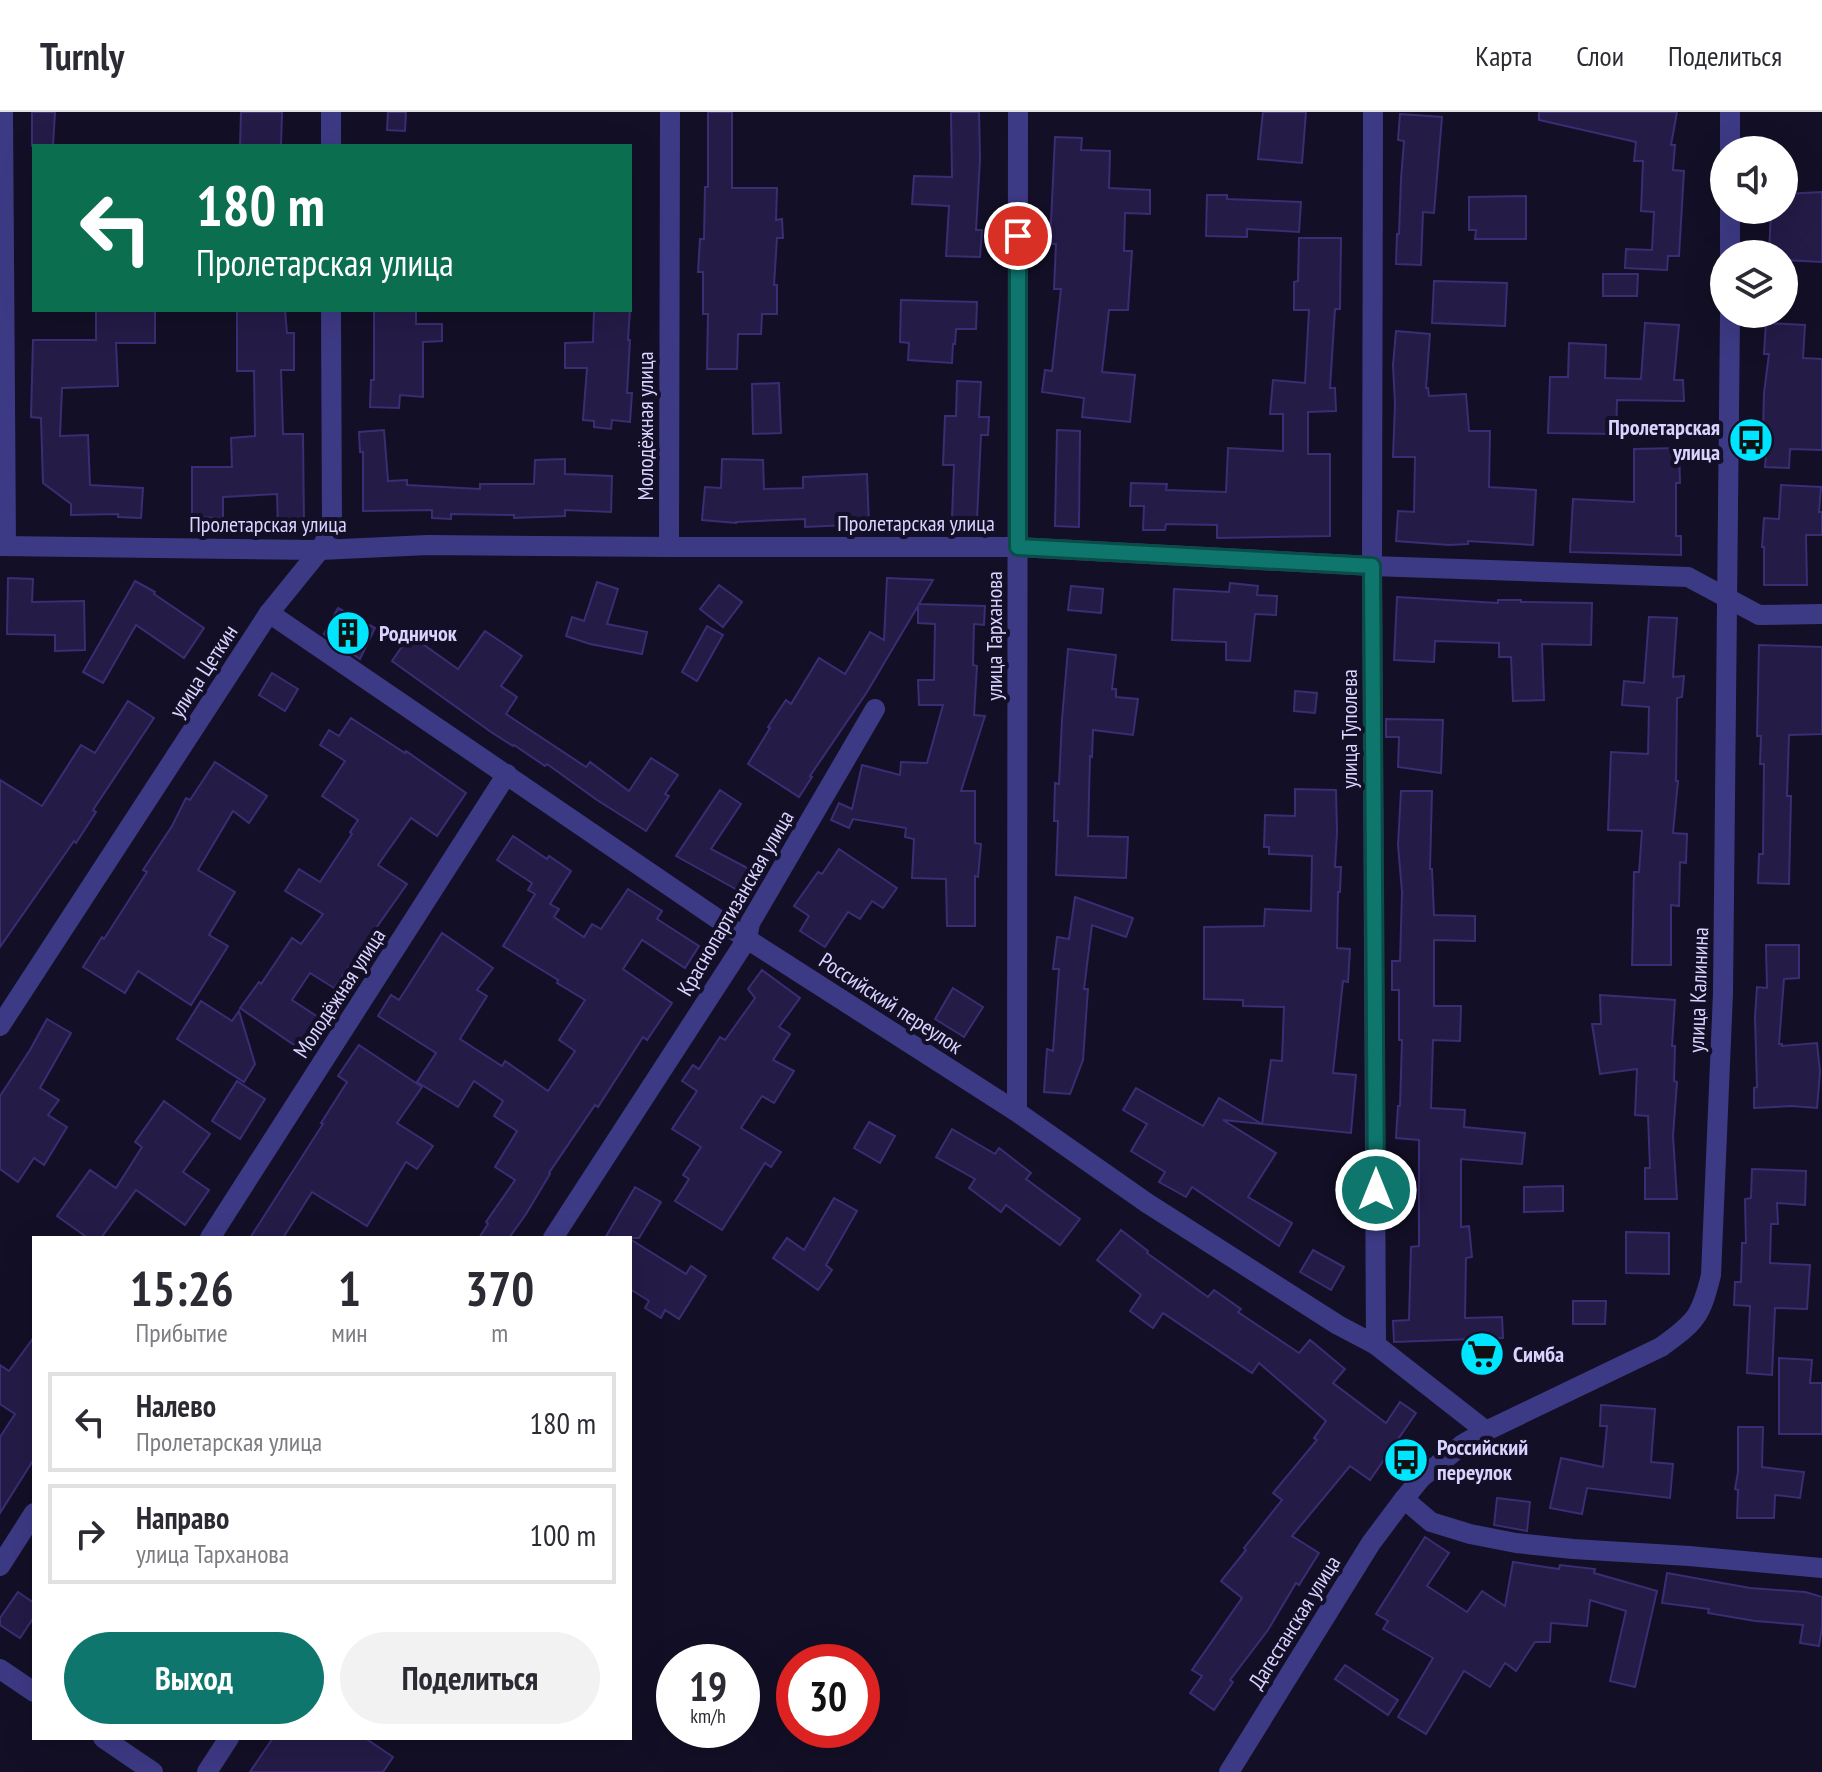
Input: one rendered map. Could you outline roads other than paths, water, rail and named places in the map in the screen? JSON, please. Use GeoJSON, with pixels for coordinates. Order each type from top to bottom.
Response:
{"type":"FeatureCollection","features":[{"type":"Feature","properties":{"kind":"street"},"geometry":{"type":"LineString","coordinates":[[3,112],[3,546]]}},
{"type":"Feature","properties":{"kind":"street"},"geometry":{"type":"LineString","coordinates":[[331,112],[331,144]]}},
{"type":"Feature","properties":{"kind":"street","name":"Молодёжная улица"},"geometry":{"type":"LineString","coordinates":[[669,547],[670,112]]}},
{"type":"Feature","properties":{"kind":"street","name":"улица Тарханова"},"geometry":{"type":"LineString","coordinates":[[1017,1112],[1018,112]]}},
{"type":"Feature","properties":{"kind":"street","name":"улица Туполева"},"geometry":{"type":"LineString","coordinates":[[1373,112],[1376,1345]]}},
{"type":"Feature","properties":{"kind":"street"},"geometry":{"type":"LineString","coordinates":[[1730,112],[1730,136]]}},
{"type":"Feature","properties":{"kind":"street","name":"улица Цеткин"},"geometry":{"type":"LineString","coordinates":[[0,1026],[269,613],[320,550],[332,528],[331,312]]}},
{"type":"Feature","properties":{"kind":"street","name":"улица Калинина"},"geometry":{"type":"LineString","coordinates":[[1404,1499],[1422,1477],[1463,1444],[1661,1347],[1697,1317],[1705,1298],[1711,1275],[1723,993],[1730,328]]}},
{"type":"Feature","properties":{"kind":"street","name":"Пролетарская улица"},"geometry":{"type":"LineString","coordinates":[[3,546],[320,550],[428,545],[1018,547],[1372,566],[1688,577],[1759,615],[1822,614]]}},
{"type":"Feature","properties":{"kind":"street","name":"Российский переулок"},"geometry":{"type":"LineString","coordinates":[[269,613],[747,939],[1017,1112],[1147,1203],[1338,1325],[1376,1345],[1486,1431]]}},
{"type":"Feature","properties":{"kind":"street","name":"Краснопартизанская улица"},"geometry":{"type":"LineString","coordinates":[[554,1236],[747,939],[750,923],[875,709]]}},
{"type":"Feature","properties":{"kind":"street","name":"Молодёжная улица"},"geometry":{"type":"LineString","coordinates":[[211,1236],[507,774]]}},
{"type":"Feature","properties":{"kind":"street"},"geometry":{"type":"LineString","coordinates":[[1404,1499],[1431,1522],[1516,1543],[1822,1568]]}},
{"type":"Feature","properties":{"kind":"street","name":"Дагестанская улица"},"geometry":{"type":"LineString","coordinates":[[1229,1772],[1371,1543],[1404,1499]]}},
{"type":"Feature","properties":{"kind":"street"},"geometry":{"type":"LineString","coordinates":[[0,1566],[32,1516]]}},
{"type":"Feature","properties":{"kind":"street"},"geometry":{"type":"LineString","coordinates":[[0,1669],[32,1691]]}},
{"type":"Feature","properties":{"kind":"street"},"geometry":{"type":"LineString","coordinates":[[106,1740],[153,1772]]}},
{"type":"Feature","properties":{"kind":"street"},"geometry":{"type":"LineString","coordinates":[[207,1772],[228,1740]]}},
{"type":"Feature","properties":{"kind":"place","name":"Пролетарская улица"},"geometry":{"type":"Point","coordinates":[1751,440]}},
{"type":"Feature","properties":{"kind":"place","name":"Родничок"},"geometry":{"type":"Point","coordinates":[348,633]}},
{"type":"Feature","properties":{"kind":"place","name":"Симба"},"geometry":{"type":"Point","coordinates":[1482,1354]}},
{"type":"Feature","properties":{"kind":"place","name":"Российский переулок"},"geometry":{"type":"Point","coordinates":[1406,1460]}}]}
